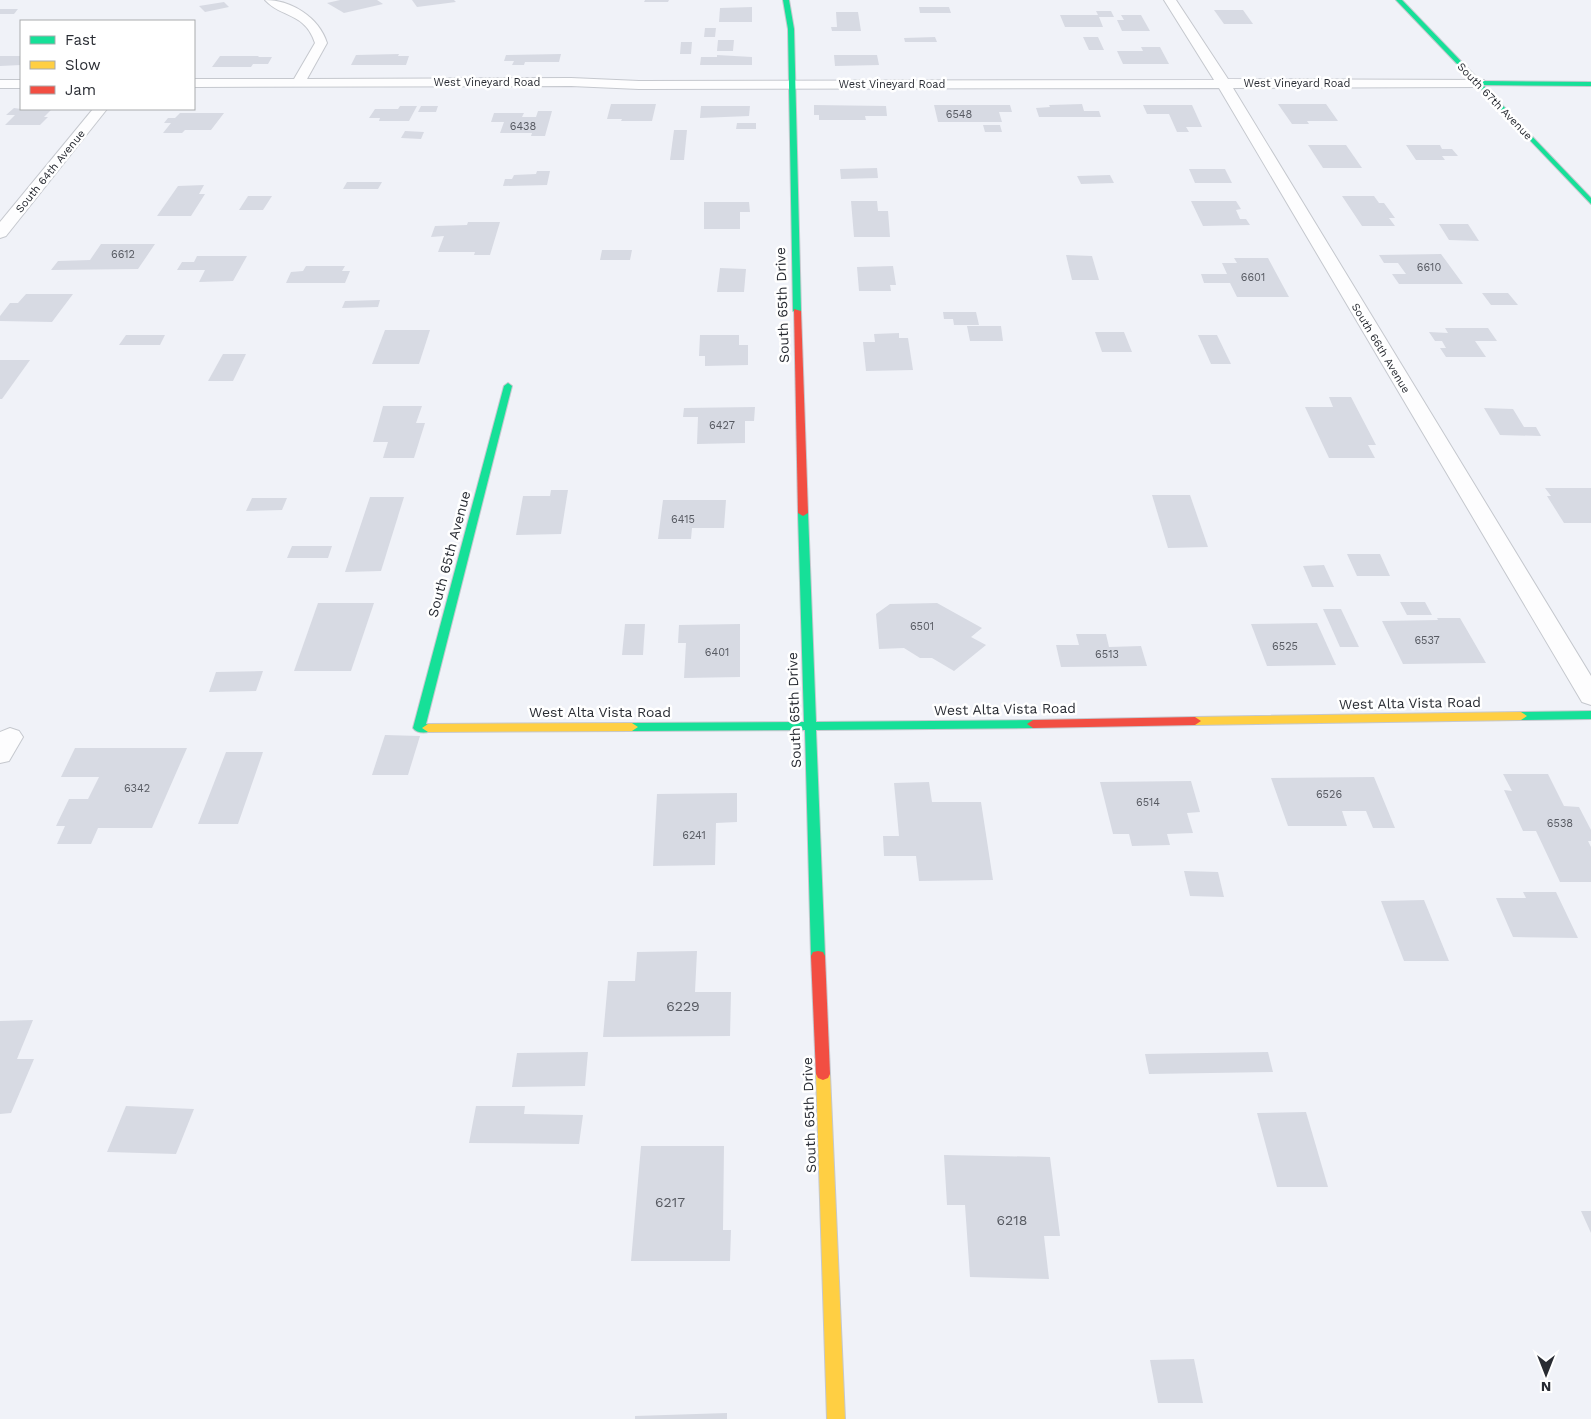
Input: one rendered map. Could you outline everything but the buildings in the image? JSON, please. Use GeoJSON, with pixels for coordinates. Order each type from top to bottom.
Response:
{"type":"FeatureCollection","features":[{"type":"Feature","properties":{"kind":"street"},"geometry":{"type":"LineString","coordinates":[[275,0],[303,18],[314,27],[320,36],[321,43],[319,48],[298,83]]}},
{"type":"Feature","properties":{"kind":"street","name":"South 65th Drive"},"geometry":{"type":"LineString","coordinates":[[786,0],[791,29],[809,727],[836,1419]]}},
{"type":"Feature","properties":{"kind":"street","name":"South 66th Avenue"},"geometry":{"type":"LineString","coordinates":[[1170,0],[1223,83],[1591,696]]}},
{"type":"Feature","properties":{"kind":"street","name":"South 67th Avenue"},"geometry":{"type":"LineString","coordinates":[[1399,0],[1591,202]]}},
{"type":"Feature","properties":{"kind":"street","name":"West Vineyard Road"},"geometry":{"type":"LineString","coordinates":[[195,83],[1591,84]]}},
{"type":"Feature","properties":{"kind":"street"},"geometry":{"type":"LineString","coordinates":[[0,84],[20,84]]}},
{"type":"Feature","properties":{"kind":"street","name":"South 64th Avenue"},"geometry":{"type":"LineString","coordinates":[[0,233],[99,110]]}},
{"type":"Feature","properties":{"kind":"street","name":"South 65th Avenue"},"geometry":{"type":"LineString","coordinates":[[419,728],[508,386]]}},
{"type":"Feature","properties":{"kind":"street","name":"West Alta Vista Road"},"geometry":{"type":"LineString","coordinates":[[419,728],[809,727],[1591,715]]}},
{"type":"Feature","properties":{"kind":"traffic: fast"},"geometry":{"type":"LineString","coordinates":[[786,0],[791,29],[797,311]]}},
{"type":"Feature","properties":{"kind":"traffic: fast"},"geometry":{"type":"LineString","coordinates":[[1399,0],[1591,202]]}},
{"type":"Feature","properties":{"kind":"traffic: fast"},"geometry":{"type":"LineString","coordinates":[[1479,83],[1591,84]]}},
{"type":"Feature","properties":{"kind":"traffic: fast"},"geometry":{"type":"LineString","coordinates":[[428,728],[419,728],[508,386]]}},
{"type":"Feature","properties":{"kind":"traffic: fast"},"geometry":{"type":"LineString","coordinates":[[803,513],[818,956]]}},
{"type":"Feature","properties":{"kind":"traffic: fast"},"geometry":{"type":"LineString","coordinates":[[1521,716],[1591,715]]}},
{"type":"Feature","properties":{"kind":"traffic: fast"},"geometry":{"type":"LineString","coordinates":[[632,727],[1033,724]]}},
{"type":"Feature","properties":{"kind":"traffic: slow"},"geometry":{"type":"LineString","coordinates":[[1195,721],[1521,716]]}},
{"type":"Feature","properties":{"kind":"traffic: slow"},"geometry":{"type":"LineString","coordinates":[[428,728],[632,727]]}},
{"type":"Feature","properties":{"kind":"traffic: slow"},"geometry":{"type":"LineString","coordinates":[[823,1074],[836,1419]]}},
{"type":"Feature","properties":{"kind":"traffic: jam"},"geometry":{"type":"LineString","coordinates":[[797,311],[803,513]]}},
{"type":"Feature","properties":{"kind":"traffic: jam"},"geometry":{"type":"LineString","coordinates":[[1033,724],[1195,721]]}},
{"type":"Feature","properties":{"kind":"traffic: jam"},"geometry":{"type":"LineString","coordinates":[[818,956],[823,1074]]}}]}
